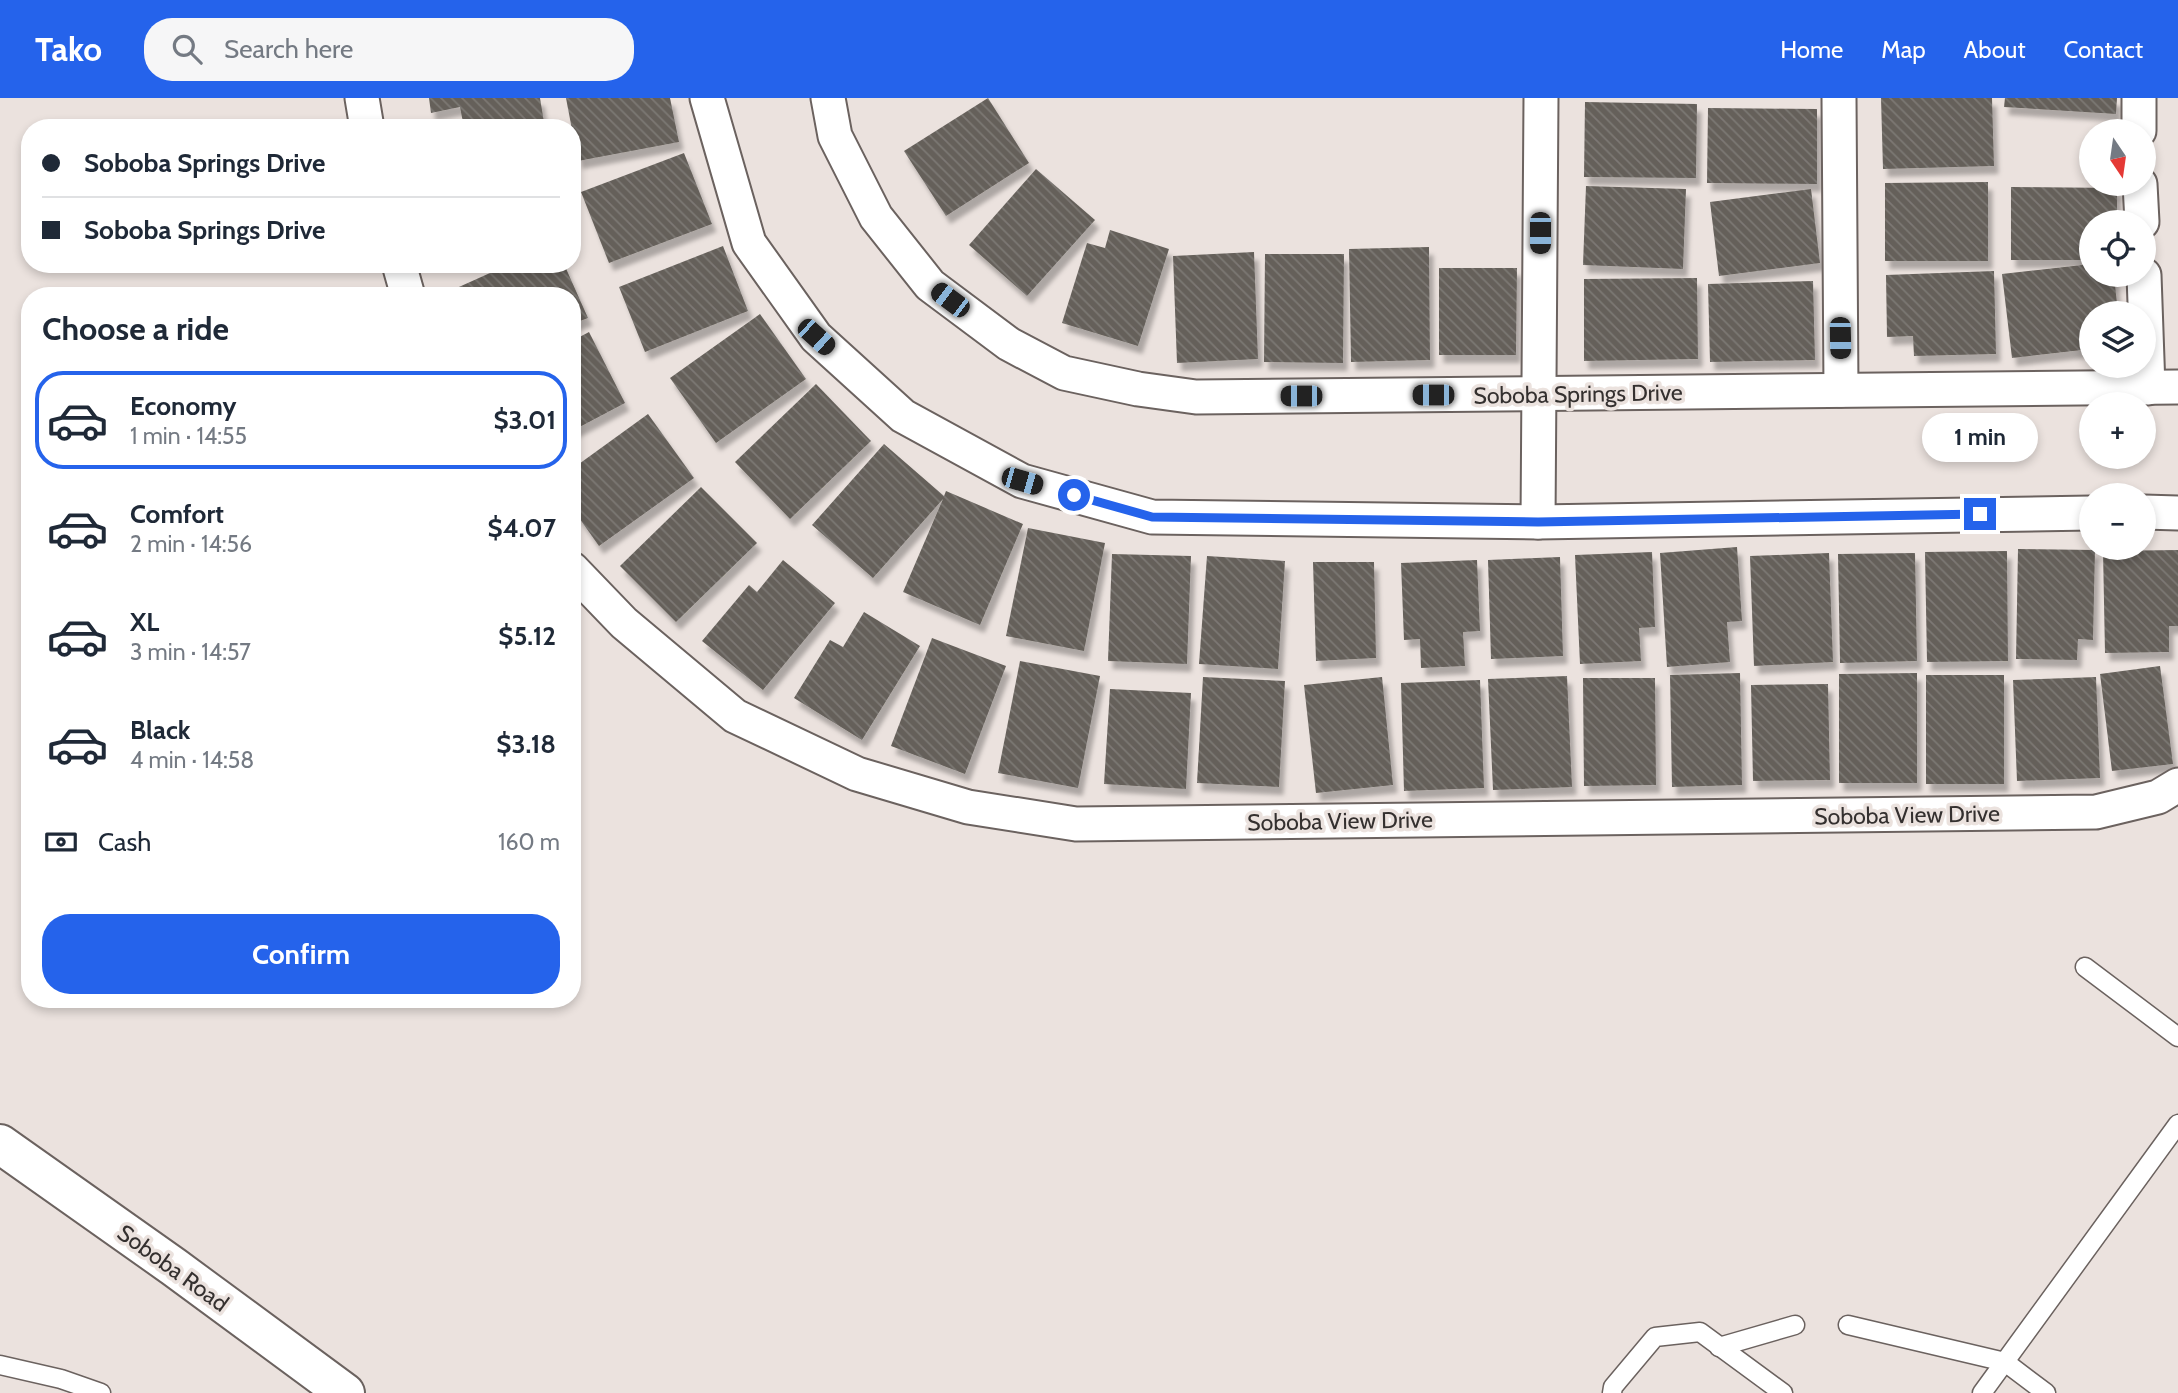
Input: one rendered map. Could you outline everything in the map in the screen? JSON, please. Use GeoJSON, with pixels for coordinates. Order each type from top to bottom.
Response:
{"type":"FeatureCollection","features":[{"type":"Feature","properties":{"kind":"street"},"geometry":{"type":"LineString","coordinates":[[362,98],[366,119]]}},
{"type":"Feature","properties":{"kind":"street"},"geometry":{"type":"LineString","coordinates":[[707,98],[749,243],[816,337],[903,416],[1022,481],[1152,517],[1538,522],[2079,513]]}},
{"type":"Feature","properties":{"kind":"street","name":"Soboba Springs Drive"},"geometry":{"type":"LineString","coordinates":[[828,98],[835,136],[876,217],[930,285],[1009,344],[1064,373],[1138,389],[1196,397],[2163,387]]}},
{"type":"Feature","properties":{"kind":"street"},"geometry":{"type":"LineString","coordinates":[[1538,522],[1541,98]]}},
{"type":"Feature","properties":{"kind":"street"},"geometry":{"type":"LineString","coordinates":[[1839,98],[1841,390]]}},
{"type":"Feature","properties":{"kind":"street"},"geometry":{"type":"LineString","coordinates":[[2138,98],[2138,119]]}},
{"type":"Feature","properties":{"kind":"street"},"geometry":{"type":"LineString","coordinates":[[2146,287],[2163,387]]}},
{"type":"Feature","properties":{"kind":"street"},"geometry":{"type":"LineString","coordinates":[[2156,513],[2178,513]]}},
{"type":"Feature","properties":{"kind":"street","name":"Soboba View Drive"},"geometry":{"type":"LineString","coordinates":[[581,578],[624,623],[735,716],[857,774],[968,807],[1076,824],[2096,812],[2158,797],[2178,785]]}},
{"type":"Feature","properties":{"kind":"street","name":"Soboba Road"},"geometry":{"type":"LineString","coordinates":[[0,1144],[345,1393]]}},
{"type":"Feature","properties":{"kind":"lane"},"geometry":{"type":"LineString","coordinates":[[2085,967],[2178,1037]]}},
{"type":"Feature","properties":{"kind":"lane"},"geometry":{"type":"LineString","coordinates":[[1982,1393],[2178,1124]]}},
{"type":"Feature","properties":{"kind":"lane"},"geometry":{"type":"LineString","coordinates":[[1719,1346],[1796,1325]]}},
{"type":"Feature","properties":{"kind":"lane"},"geometry":{"type":"LineString","coordinates":[[1848,1325],[2005,1362],[2046,1393]]}},
{"type":"Feature","properties":{"kind":"lane"},"geometry":{"type":"LineString","coordinates":[[1612,1393],[1613,1387],[1655,1337],[1700,1332],[1783,1393]]}},
{"type":"Feature","properties":{"kind":"lane"},"geometry":{"type":"LineString","coordinates":[[0,1365],[61,1379],[102,1393]]}},
{"type":"Feature","properties":{"kind":"building"},"geometry":{"type":"Polygon","coordinates":[[[429,98],[540,98],[544,119],[462,119],[460,107],[431,113],[429,98]]]}},
{"type":"Feature","properties":{"kind":"building"},"geometry":{"type":"Polygon","coordinates":[[[566,98],[670,98],[679,142],[581,160],[581,119],[570,119],[566,98]]]}},
{"type":"Feature","properties":{"kind":"building"},"geometry":{"type":"Polygon","coordinates":[[[988,98],[1029,163],[946,216],[904,151],[988,98]]]}},
{"type":"Feature","properties":{"kind":"building"},"geometry":{"type":"Polygon","coordinates":[[[1881,98],[1992,98],[1994,166],[1883,169],[1881,98]]]}},
{"type":"Feature","properties":{"kind":"building"},"geometry":{"type":"Polygon","coordinates":[[[2005,98],[2117,98],[2116,114],[2004,107],[2005,98]]]}},
{"type":"Feature","properties":{"kind":"building"},"geometry":{"type":"Polygon","coordinates":[[[1585,102],[1697,104],[1696,178],[1584,177],[1585,102]]]}},
{"type":"Feature","properties":{"kind":"building"},"geometry":{"type":"Polygon","coordinates":[[[1708,108],[1817,109],[1817,184],[1707,183],[1708,108]]]}},
{"type":"Feature","properties":{"kind":"building"},"geometry":{"type":"Polygon","coordinates":[[[684,153],[712,224],[609,263],[581,192],[684,153]]]}},
{"type":"Feature","properties":{"kind":"building"},"geometry":{"type":"Polygon","coordinates":[[[1036,169],[1095,220],[1027,296],[969,245],[1036,169]]]}},
{"type":"Feature","properties":{"kind":"building"},"geometry":{"type":"Polygon","coordinates":[[[1988,182],[1988,261],[1885,261],[1885,183],[1988,182]]]}},
{"type":"Feature","properties":{"kind":"building"},"geometry":{"type":"Polygon","coordinates":[[[1586,186],[1686,189],[1683,269],[1583,265],[1586,186]]]}},
{"type":"Feature","properties":{"kind":"building"},"geometry":{"type":"Polygon","coordinates":[[[2011,187],[2079,188],[2079,196],[2117,196],[2117,210],[2079,210],[2079,260],[2011,260],[2011,187]]]}},
{"type":"Feature","properties":{"kind":"building"},"geometry":{"type":"Polygon","coordinates":[[[1811,189],[1820,263],[1719,276],[1710,202],[1811,189]]]}},
{"type":"Feature","properties":{"kind":"building"},"geometry":{"type":"Polygon","coordinates":[[[1110,230],[1169,249],[1138,346],[1062,323],[1087,243],[1105,248],[1110,230]]]}},
{"type":"Feature","properties":{"kind":"building"},"geometry":{"type":"Polygon","coordinates":[[[723,246],[748,311],[645,352],[619,287],[723,246]]]}},
{"type":"Feature","properties":{"kind":"building"},"geometry":{"type":"Polygon","coordinates":[[[1429,247],[1430,360],[1351,362],[1349,249],[1429,247]]]}},
{"type":"Feature","properties":{"kind":"building"},"geometry":{"type":"Polygon","coordinates":[[[1254,252],[1258,359],[1177,363],[1173,256],[1254,252]]]}},
{"type":"Feature","properties":{"kind":"building"},"geometry":{"type":"Polygon","coordinates":[[[1265,254],[1344,254],[1343,363],[1264,362],[1265,254]]]}},
{"type":"Feature","properties":{"kind":"building"},"geometry":{"type":"Polygon","coordinates":[[[2079,265],[2079,287],[2115,287],[2117,301],[2079,301],[2079,350],[2012,358],[2002,274],[2079,265]]]}},
{"type":"Feature","properties":{"kind":"building"},"geometry":{"type":"Polygon","coordinates":[[[1439,268],[1517,268],[1516,355],[1439,355],[1439,268]]]}},
{"type":"Feature","properties":{"kind":"building"},"geometry":{"type":"Polygon","coordinates":[[[1994,271],[1996,354],[1914,356],[1913,336],[1887,337],[1886,275],[1994,271]]]}},
{"type":"Feature","properties":{"kind":"building"},"geometry":{"type":"Polygon","coordinates":[[[490,273],[568,273],[574,287],[459,287],[490,273]]]}},
{"type":"Feature","properties":{"kind":"building"},"geometry":{"type":"Polygon","coordinates":[[[1697,278],[1698,359],[1584,361],[1584,279],[1697,278]]]}},
{"type":"Feature","properties":{"kind":"building"},"geometry":{"type":"Polygon","coordinates":[[[1813,281],[1815,360],[1710,362],[1708,284],[1813,281]]]}},
{"type":"Feature","properties":{"kind":"building"},"geometry":{"type":"Polygon","coordinates":[[[581,302],[588,318],[581,321],[581,302]]]}},
{"type":"Feature","properties":{"kind":"building"},"geometry":{"type":"Polygon","coordinates":[[[760,314],[806,379],[716,443],[670,378],[760,314]]]}},
{"type":"Feature","properties":{"kind":"building"},"geometry":{"type":"Polygon","coordinates":[[[589,332],[625,403],[581,426],[581,336],[589,332]]]}},
{"type":"Feature","properties":{"kind":"building"},"geometry":{"type":"Polygon","coordinates":[[[816,384],[871,441],[790,519],[735,462],[816,384]]]}},
{"type":"Feature","properties":{"kind":"building"},"geometry":{"type":"Polygon","coordinates":[[[648,414],[694,478],[599,546],[581,521],[581,462],[648,414]]]}},
{"type":"Feature","properties":{"kind":"building"},"geometry":{"type":"Polygon","coordinates":[[[884,444],[944,496],[946,491],[1023,524],[980,625],[903,592],[943,499],[873,578],[812,525],[884,444]]]}},
{"type":"Feature","properties":{"kind":"building"},"geometry":{"type":"Polygon","coordinates":[[[701,487],[757,543],[676,622],[620,566],[701,487]]]}},
{"type":"Feature","properties":{"kind":"building"},"geometry":{"type":"Polygon","coordinates":[[[1028,528],[1105,543],[1084,651],[1006,636],[1028,528]]]}},
{"type":"Feature","properties":{"kind":"building"},"geometry":{"type":"Polygon","coordinates":[[[1737,547],[1742,621],[1727,622],[1730,662],[1667,667],[1660,553],[1737,547]]]}},
{"type":"Feature","properties":{"kind":"building"},"geometry":{"type":"Polygon","coordinates":[[[2018,549],[2079,550],[2079,560],[2095,560],[2093,640],[2078,639],[2077,660],[2016,659],[2018,549]]]}},
{"type":"Feature","properties":{"kind":"building"},"geometry":{"type":"Polygon","coordinates":[[[2156,550],[2178,550],[2178,626],[2169,626],[2169,652],[2105,653],[2103,560],[2156,560],[2156,550]]]}},
{"type":"Feature","properties":{"kind":"building"},"geometry":{"type":"Polygon","coordinates":[[[2007,551],[2008,661],[1927,662],[1925,552],[2007,551]]]}},
{"type":"Feature","properties":{"kind":"building"},"geometry":{"type":"Polygon","coordinates":[[[1652,552],[1655,627],[1639,628],[1641,661],[1580,664],[1575,555],[1652,552]]]}},
{"type":"Feature","properties":{"kind":"building"},"geometry":{"type":"Polygon","coordinates":[[[1829,553],[1833,662],[1754,666],[1750,556],[1829,553]]]}},
{"type":"Feature","properties":{"kind":"building"},"geometry":{"type":"Polygon","coordinates":[[[1915,553],[1917,661],[1840,663],[1838,554],[1915,553]]]}},
{"type":"Feature","properties":{"kind":"building"},"geometry":{"type":"Polygon","coordinates":[[[1112,554],[1191,556],[1187,664],[1108,661],[1112,554]]]}},
{"type":"Feature","properties":{"kind":"building"},"geometry":{"type":"Polygon","coordinates":[[[1207,556],[1285,561],[1278,669],[1199,664],[1207,556]]]}},
{"type":"Feature","properties":{"kind":"building"},"geometry":{"type":"Polygon","coordinates":[[[1560,557],[1563,656],[1491,659],[1488,560],[1560,557]]]}},
{"type":"Feature","properties":{"kind":"building"},"geometry":{"type":"Polygon","coordinates":[[[783,560],[835,603],[763,690],[702,641],[749,585],[757,592],[783,560]]]}},
{"type":"Feature","properties":{"kind":"building"},"geometry":{"type":"Polygon","coordinates":[[[1477,560],[1480,631],[1463,632],[1465,666],[1421,668],[1420,639],[1404,640],[1401,563],[1477,560]]]}},
{"type":"Feature","properties":{"kind":"building"},"geometry":{"type":"Polygon","coordinates":[[[1313,562],[1374,562],[1376,658],[1316,661],[1313,562]]]}},
{"type":"Feature","properties":{"kind":"building"},"geometry":{"type":"Polygon","coordinates":[[[864,612],[920,646],[862,740],[794,698],[830,640],[843,647],[864,612]]]}},
{"type":"Feature","properties":{"kind":"building"},"geometry":{"type":"Polygon","coordinates":[[[932,638],[1006,666],[965,774],[891,746],[932,638]]]}},
{"type":"Feature","properties":{"kind":"building"},"geometry":{"type":"Polygon","coordinates":[[[1020,661],[1100,676],[1078,788],[998,773],[1020,661]]]}},
{"type":"Feature","properties":{"kind":"building"},"geometry":{"type":"Polygon","coordinates":[[[2160,666],[2173,764],[2112,771],[2100,674],[2160,666]]]}},
{"type":"Feature","properties":{"kind":"building"},"geometry":{"type":"Polygon","coordinates":[[[1740,673],[1742,785],[1672,787],[1670,675],[1740,673]]]}},
{"type":"Feature","properties":{"kind":"building"},"geometry":{"type":"Polygon","coordinates":[[[1917,673],[1917,783],[1839,783],[1839,674],[1917,673]]]}},
{"type":"Feature","properties":{"kind":"building"},"geometry":{"type":"Polygon","coordinates":[[[1926,675],[2004,675],[2004,784],[1926,784],[1926,675]]]}},
{"type":"Feature","properties":{"kind":"building"},"geometry":{"type":"Polygon","coordinates":[[[1567,676],[1572,787],[1493,790],[1488,679],[1567,676]]]}},
{"type":"Feature","properties":{"kind":"building"},"geometry":{"type":"Polygon","coordinates":[[[1203,677],[1285,681],[1279,787],[1197,783],[1203,677]]]}},
{"type":"Feature","properties":{"kind":"building"},"geometry":{"type":"Polygon","coordinates":[[[1382,677],[1393,785],[1316,793],[1304,685],[1382,677]]]}},
{"type":"Feature","properties":{"kind":"building"},"geometry":{"type":"Polygon","coordinates":[[[2096,677],[2100,778],[2017,781],[2013,680],[2096,677]]]}},
{"type":"Feature","properties":{"kind":"building"},"geometry":{"type":"Polygon","coordinates":[[[1583,678],[1655,678],[1656,785],[1584,786],[1583,678]]]}},
{"type":"Feature","properties":{"kind":"building"},"geometry":{"type":"Polygon","coordinates":[[[1480,680],[1484,788],[1404,791],[1401,683],[1480,680]]]}},
{"type":"Feature","properties":{"kind":"building"},"geometry":{"type":"Polygon","coordinates":[[[1828,684],[1830,780],[1753,781],[1751,685],[1828,684]]]}},
{"type":"Feature","properties":{"kind":"building"},"geometry":{"type":"Polygon","coordinates":[[[1110,689],[1191,693],[1186,789],[1104,784],[1110,689]]]}},
{"type":"Feature","properties":{"kind":"route"},"geometry":{"type":"LineString","coordinates":[[1074,495],[1152,517],[1538,522],[1980,514]]}}]}
